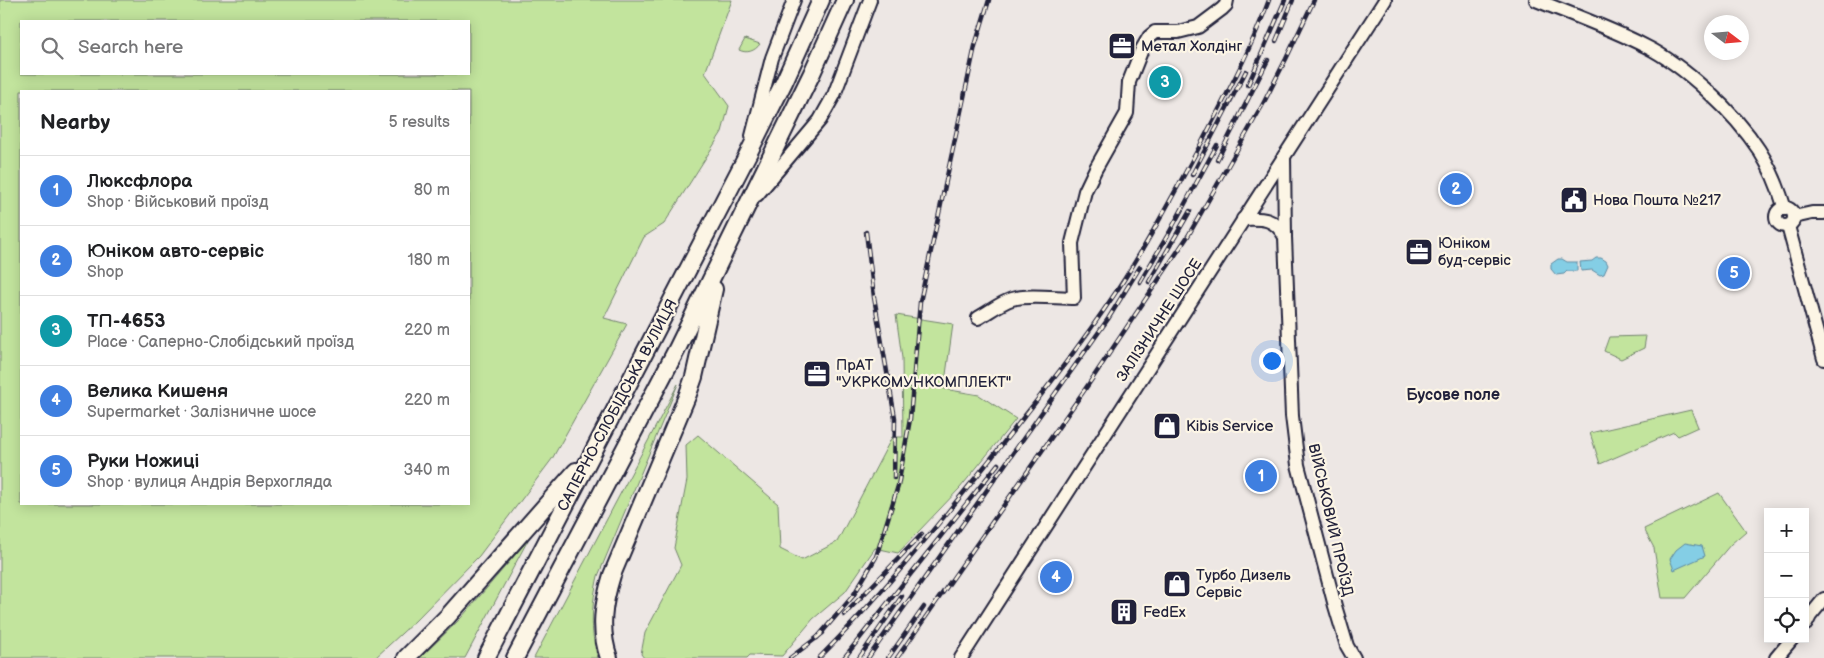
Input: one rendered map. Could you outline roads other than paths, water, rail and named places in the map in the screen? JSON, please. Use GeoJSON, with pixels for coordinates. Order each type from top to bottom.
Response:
{"type":"FeatureCollection","features":[{"type":"Feature","properties":{"kind":"main road","name":"САПЕРНО-СЛОБІДСЬКА ВУЛИЦЯ"},"geometry":{"type":"LineString","coordinates":[[486,658],[749,152],[784,82],[821,0]]}},
{"type":"Feature","properties":{"kind":"main road","name":"САПЕРНО-СЛОБІДСЬКА ВУЛИЦЯ"},"geometry":{"type":"LineString","coordinates":[[515,658],[677,349],[816,64],[845,0]]}},
{"type":"Feature","properties":{"kind":"main road"},"geometry":{"type":"LineString","coordinates":[[609,658],[603,634],[602,614],[605,598],[612,575],[691,386],[727,246]]}},
{"type":"Feature","properties":{"kind":"main road"},"geometry":{"type":"LineString","coordinates":[[406,658],[448,616],[591,456]]}},
{"type":"Feature","properties":{"kind":"street","name":"САПЕРНО-СЛОБІДСЬКА ВУЛИЦЯ"},"geometry":{"type":"LineString","coordinates":[[749,152],[772,58],[794,0]]}},
{"type":"Feature","properties":{"kind":"street","name":"САПЕРНО-СЛОБІДСЬКА ВУЛИЦЯ"},"geometry":{"type":"LineString","coordinates":[[746,209],[820,120],[834,95],[870,0]]}},
{"type":"Feature","properties":{"kind":"street"},"geometry":{"type":"LineString","coordinates":[[978,318],[1010,300],[1018,298],[1030,296],[1074,298],[1072,243],[1085,191],[1127,113],[1129,82],[1142,49],[1149,37],[1156,32],[1178,32],[1198,28],[1222,10],[1227,0]]}},
{"type":"Feature","properties":{"kind":"street","name":"ЗАЛІЗНИЧНЕ ШОСЕ"},"geometry":{"type":"LineString","coordinates":[[961,658],[1386,0]]}},
{"type":"Feature","properties":{"kind":"street"},"geometry":{"type":"LineString","coordinates":[[1536,0],[1587,19],[1646,46],[1676,65],[1716,101],[1743,129],[1759,150],[1777,185],[1789,217],[1824,359]]}},
{"type":"Feature","properties":{"kind":"street","name":"ВІЙСЬКОВИЙ ПРОЇЗД"},"geometry":{"type":"LineString","coordinates":[[1284,156],[1292,416],[1298,465],[1334,606],[1347,646],[1354,658]]}},
{"type":"Feature","properties":{"kind":"street"},"geometry":{"type":"LineString","coordinates":[[1789,217],[1824,213]]}},
{"type":"Feature","properties":{"kind":"street"},"geometry":{"type":"LineString","coordinates":[[1243,219],[1262,218],[1272,222],[1280,227],[1285,237]]}},
{"type":"Feature","properties":{"kind":"street"},"geometry":{"type":"LineString","coordinates":[[1809,618],[1824,599]]}},
{"type":"Feature","properties":{"kind":"street"},"geometry":{"type":"LineString","coordinates":[[1809,622],[1824,609]]}},
{"type":"Feature","properties":{"kind":"street"},"geometry":{"type":"LineString","coordinates":[[1776,658],[1789,643]]}},
{"type":"Feature","properties":{"kind":"water"},"geometry":{"type":"Polygon","coordinates":[[[1596,258],[1601,258],[1608,265],[1604,274],[1600,275],[1592,270],[1581,271],[1580,262],[1592,261],[1596,258]]]}},
{"type":"Feature","properties":{"kind":"water"},"geometry":{"type":"Polygon","coordinates":[[[1558,259],[1567,262],[1577,262],[1577,271],[1567,271],[1564,274],[1556,275],[1551,269],[1551,264],[1558,259]]]}},
{"type":"Feature","properties":{"kind":"water"},"geometry":{"type":"Polygon","coordinates":[[[1685,543],[1702,546],[1705,556],[1674,570],[1670,559],[1676,550],[1685,543]]]}},
{"type":"Feature","properties":{"kind":"railway"},"geometry":{"type":"LineString","coordinates":[[817,638],[853,596],[876,557],[898,486],[910,419],[920,302],[975,46],[989,0]]}},
{"type":"Feature","properties":{"kind":"railway"},"geometry":{"type":"LineString","coordinates":[[819,658],[884,588],[945,515],[1070,357],[1118,289],[1162,216],[1202,142],[1246,54],[1269,0]]}},
{"type":"Feature","properties":{"kind":"railway"},"geometry":{"type":"LineString","coordinates":[[1248,85],[1285,0]]}},
{"type":"Feature","properties":{"kind":"railway"},"geometry":{"type":"LineString","coordinates":[[1276,41],[1293,0]]}},
{"type":"Feature","properties":{"kind":"railway"},"geometry":{"type":"LineString","coordinates":[[897,658],[1088,385],[1188,236],[1262,106],[1314,0]]}},
{"type":"Feature","properties":{"kind":"railway"},"geometry":{"type":"LineString","coordinates":[[1217,160],[1268,60]]}},
{"type":"Feature","properties":{"kind":"railway"},"geometry":{"type":"LineString","coordinates":[[1192,175],[1246,71]]}},
{"type":"Feature","properties":{"kind":"railway"},"geometry":{"type":"LineString","coordinates":[[1140,282],[1217,145]]}},
{"type":"Feature","properties":{"kind":"railway"},"geometry":{"type":"LineString","coordinates":[[1149,282],[1190,211]]}},
{"type":"Feature","properties":{"kind":"railway"},"geometry":{"type":"LineString","coordinates":[[866,232],[874,297],[895,418],[894,478]]}},
{"type":"Feature","properties":{"kind":"railway"},"geometry":{"type":"LineString","coordinates":[[868,658],[1108,319],[1140,267]]}},
{"type":"Feature","properties":{"kind":"railway"},"geometry":{"type":"LineString","coordinates":[[844,658],[998,464]]}},
{"type":"Feature","properties":{"kind":"railway"},"geometry":{"type":"LineString","coordinates":[[844,615],[922,534]]}},
{"type":"Feature","properties":{"kind":"railway"},"geometry":{"type":"LineString","coordinates":[[859,658],[902,596]]}},
{"type":"Feature","properties":{"kind":"railway"},"geometry":{"type":"LineString","coordinates":[[888,658],[924,607]]}},
{"type":"Feature","properties":{"kind":"railway"},"geometry":{"type":"LineString","coordinates":[[790,658],[823,633]]}},
{"type":"Feature","properties":{"kind":"place","name":"Метал Холдінг"},"geometry":{"type":"Point","coordinates":[1122,46]}},
{"type":"Feature","properties":{"kind":"place","name":"ТП-4653"},"geometry":{"type":"Point","coordinates":[1165,82]}},
{"type":"Feature","properties":{"kind":"place","name":"Юніком авто-сервіс"},"geometry":{"type":"Point","coordinates":[1456,189]}},
{"type":"Feature","properties":{"kind":"place","name":"Нова Пошта №217"},"geometry":{"type":"Point","coordinates":[1574,200]}},
{"type":"Feature","properties":{"kind":"place","name":"Юніком буд-сервіс"},"geometry":{"type":"Point","coordinates":[1419,252]}},
{"type":"Feature","properties":{"kind":"place","name":"Руки Ножиці"},"geometry":{"type":"Point","coordinates":[1734,273]}},
{"type":"Feature","properties":{"kind":"place","name":"ПрАТ \"УКРКОМУНКОМПЛЕКТ\""},"geometry":{"type":"Point","coordinates":[817,374]}},
{"type":"Feature","properties":{"kind":"place","name":"Kibis Service"},"geometry":{"type":"Point","coordinates":[1167,426]}},
{"type":"Feature","properties":{"kind":"place","name":"Люксфлора"},"geometry":{"type":"Point","coordinates":[1261,476]}},
{"type":"Feature","properties":{"kind":"place","name":"Велика Кишеня"},"geometry":{"type":"Point","coordinates":[1056,577]}},
{"type":"Feature","properties":{"kind":"place","name":"Турбо Дизель Сервіс"},"geometry":{"type":"Point","coordinates":[1177,584]}},
{"type":"Feature","properties":{"kind":"place","name":"FedEx"},"geometry":{"type":"Point","coordinates":[1124,612]}},
{"type":"Feature","properties":{"kind":"district","name":"Бусове поле"},"geometry":{"type":"Point","coordinates":[1453,394]}}]}
